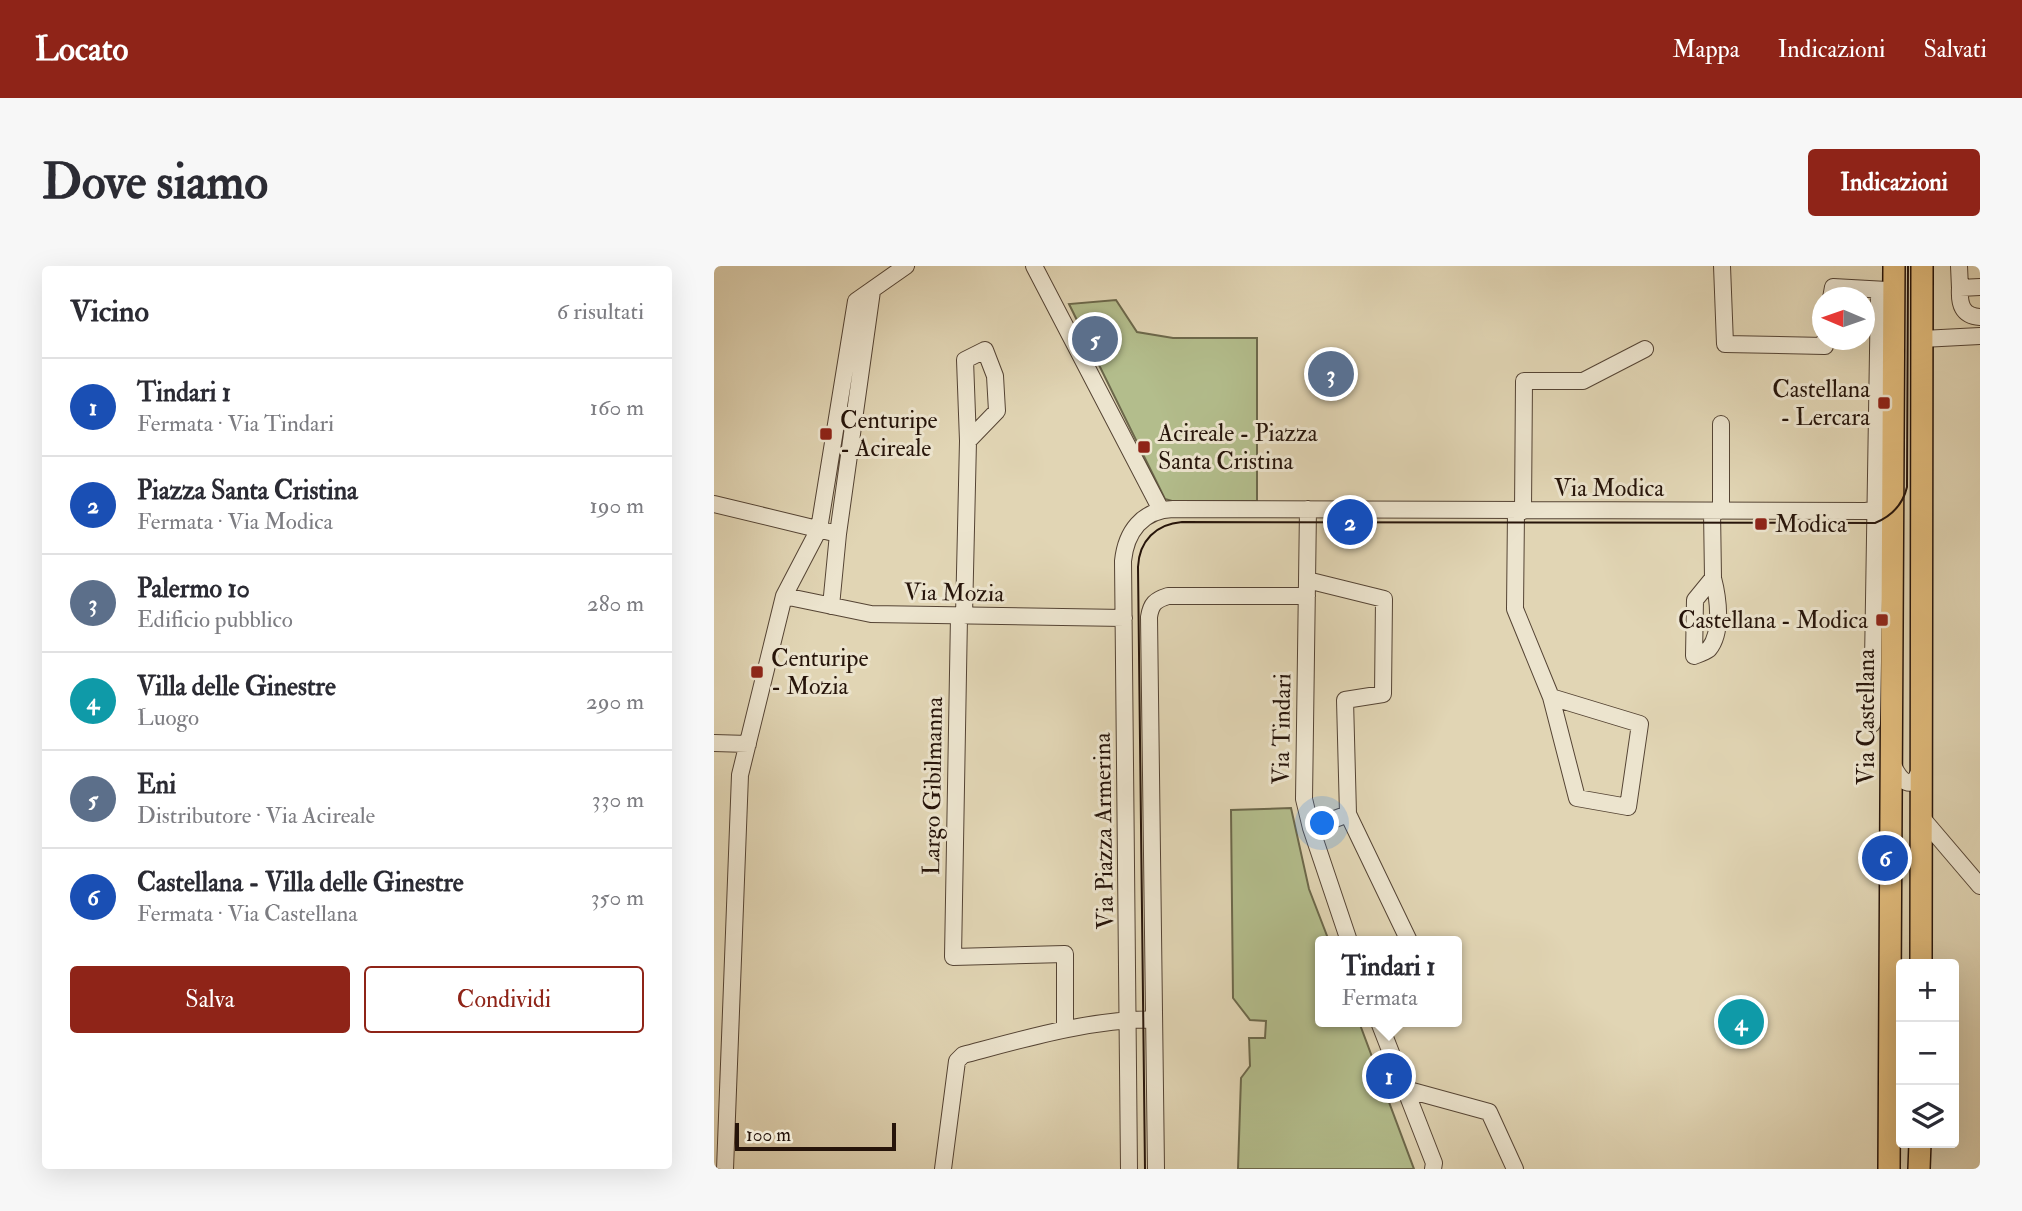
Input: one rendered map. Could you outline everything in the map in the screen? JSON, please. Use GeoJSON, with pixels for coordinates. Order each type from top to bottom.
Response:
{"type":"FeatureCollection","features":[{"type":"Feature","properties":{"kind":"main road","name":"Via Castellana"},"geometry":{"type":"LineString","coordinates":[[1889,1169],[1894,483],[1886,290],[1894,266]]}},
{"type":"Feature","properties":{"kind":"main road"},"geometry":{"type":"LineString","coordinates":[[1921,959],[1922,266]]}},
{"type":"Feature","properties":{"kind":"main road"},"geometry":{"type":"LineString","coordinates":[[1919,1169],[1920,1148]]}},
{"type":"Feature","properties":{"kind":"street"},"geometry":{"type":"LineString","coordinates":[[724,1169],[740,775],[784,596],[819,529],[856,301],[906,266]]}},
{"type":"Feature","properties":{"kind":"street"},"geometry":{"type":"LineString","coordinates":[[1034,266],[1161,509]]}},
{"type":"Feature","properties":{"kind":"street"},"geometry":{"type":"LineString","coordinates":[[1722,266],[1725,344],[1812,346]]}},
{"type":"Feature","properties":{"kind":"street"},"geometry":{"type":"LineString","coordinates":[[1959,266],[1959,303],[1972,317],[1980,317]]}},
{"type":"Feature","properties":{"kind":"street"},"geometry":{"type":"LineString","coordinates":[[1960,288],[1980,287]]}},
{"type":"Feature","properties":{"kind":"street"},"geometry":{"type":"LineString","coordinates":[[1872,724],[1876,509],[1886,290],[1875,289]]}},
{"type":"Feature","properties":{"kind":"street"},"geometry":{"type":"LineString","coordinates":[[831,606],[838,534],[872,291]]}},
{"type":"Feature","properties":{"kind":"street"},"geometry":{"type":"LineString","coordinates":[[1922,339],[1980,336]]}},
{"type":"Feature","properties":{"kind":"street"},"geometry":{"type":"LineString","coordinates":[[1551,697],[1640,724],[1628,807],[1577,798],[1551,697],[1515,608],[1524,381],[1583,381],[1645,349]]}},
{"type":"Feature","properties":{"kind":"street","name":"Largo Gibilmanna"},"geometry":{"type":"LineString","coordinates":[[968,441],[997,411],[995,376],[985,350],[965,360],[968,441],[953,957],[1065,954],[1065,1027]]}},
{"type":"Feature","properties":{"kind":"street"},"geometry":{"type":"LineString","coordinates":[[1713,578],[1721,424]]}},
{"type":"Feature","properties":{"kind":"street"},"geometry":{"type":"LineString","coordinates":[[1876,509],[1889,499],[1894,483]]}},
{"type":"Feature","properties":{"kind":"street"},"geometry":{"type":"LineString","coordinates":[[714,504],[838,534]]}},
{"type":"Feature","properties":{"kind":"street","name":"Via Modica"},"geometry":{"type":"LineString","coordinates":[[1161,509],[1876,509]]}},
{"type":"Feature","properties":{"kind":"street","name":"Via Piazza Armerina"},"geometry":{"type":"LineString","coordinates":[[1129,1169],[1125,547],[1134,526],[1161,509]]}},
{"type":"Feature","properties":{"kind":"street","name":"Via Tindari"},"geometry":{"type":"LineString","coordinates":[[1308,509],[1304,799],[1347,936]]}},
{"type":"Feature","properties":{"kind":"street"},"geometry":{"type":"LineString","coordinates":[[1307,588],[1384,599],[1383,694],[1345,701],[1348,814],[1407,936]]}},
{"type":"Feature","properties":{"kind":"street","name":"Via Piazza Armerina"},"geometry":{"type":"LineString","coordinates":[[1156,1169],[1151,606],[1159,599],[1180,596],[1307,588]]}},
{"type":"Feature","properties":{"kind":"street","name":"Via Mozia"},"geometry":{"type":"LineString","coordinates":[[784,596],[871,614],[1124,618]]}},
{"type":"Feature","properties":{"kind":"street"},"geometry":{"type":"LineString","coordinates":[[714,743],[748,744]]}},
{"type":"Feature","properties":{"kind":"street"},"geometry":{"type":"LineString","coordinates":[[1892,762],[1897,775],[1903,782],[1908,783],[1918,776],[1923,758]]}},
{"type":"Feature","properties":{"kind":"street"},"geometry":{"type":"LineString","coordinates":[[1311,828],[1348,814]]}},
{"type":"Feature","properties":{"kind":"street"},"geometry":{"type":"LineString","coordinates":[[1922,818],[1980,886]]}},
{"type":"Feature","properties":{"kind":"street"},"geometry":{"type":"LineString","coordinates":[[943,1169],[957,1061],[963,1055],[1065,1027],[1154,1019]]}},
{"type":"Feature","properties":{"kind":"street"},"geometry":{"type":"LineString","coordinates":[[1381,1027],[1434,1163],[1433,1169]]}},
{"type":"Feature","properties":{"kind":"street"},"geometry":{"type":"LineString","coordinates":[[1405,1089],[1489,1112],[1515,1169]]}},
{"type":"Feature","properties":{"kind":"green space"},"geometry":{"type":"Polygon","coordinates":[[[1116,300],[1137,332],[1173,338],[1257,338],[1257,501],[1165,499],[1069,304],[1116,300]]]}},
{"type":"Feature","properties":{"kind":"green space"},"geometry":{"type":"Polygon","coordinates":[[[1291,808],[1309,889],[1327,936],[1315,936],[1315,1027],[1361,1027],[1414,1169],[1238,1169],[1241,1078],[1250,1066],[1249,1038],[1265,1038],[1266,1021],[1250,1020],[1233,998],[1231,810],[1291,808]]]}},
{"type":"Feature","properties":{"kind":"tram line"},"geometry":{"type":"LineString","coordinates":[[1145,1169],[1138,567],[1142,549],[1151,536],[1164,526],[1182,522],[1875,523],[1896,509],[1907,487],[1908,266]]}},
{"type":"Feature","properties":{"kind":"place","name":"Eni"},"geometry":{"type":"Point","coordinates":[1095,339]}},
{"type":"Feature","properties":{"kind":"place","name":"Palermo 10"},"geometry":{"type":"Point","coordinates":[1331,374]}},
{"type":"Feature","properties":{"kind":"place","name":"Castellana - Lercara"},"geometry":{"type":"Point","coordinates":[1884,403]}},
{"type":"Feature","properties":{"kind":"place","name":"Centuripe - Acireale"},"geometry":{"type":"Point","coordinates":[826,434]}},
{"type":"Feature","properties":{"kind":"place","name":"Acireale - Piazza Santa Cristina"},"geometry":{"type":"Point","coordinates":[1144,447]}},
{"type":"Feature","properties":{"kind":"place","name":"Piazza Santa Cristina"},"geometry":{"type":"Point","coordinates":[1350,522]}},
{"type":"Feature","properties":{"kind":"place","name":"Modica"},"geometry":{"type":"Point","coordinates":[1761,524]}},
{"type":"Feature","properties":{"kind":"place","name":"Castellana - Modica"},"geometry":{"type":"Point","coordinates":[1882,620]}},
{"type":"Feature","properties":{"kind":"place","name":"Centuripe - Mozia"},"geometry":{"type":"Point","coordinates":[757,672]}},
{"type":"Feature","properties":{"kind":"place","name":"Castellana - Villa delle Ginestre"},"geometry":{"type":"Point","coordinates":[1885,858]}},
{"type":"Feature","properties":{"kind":"place","name":"Villa delle Ginestre"},"geometry":{"type":"Point","coordinates":[1741,1022]}},
{"type":"Feature","properties":{"kind":"place","name":"Tindari 1"},"geometry":{"type":"Point","coordinates":[1389,1076]}}]}
